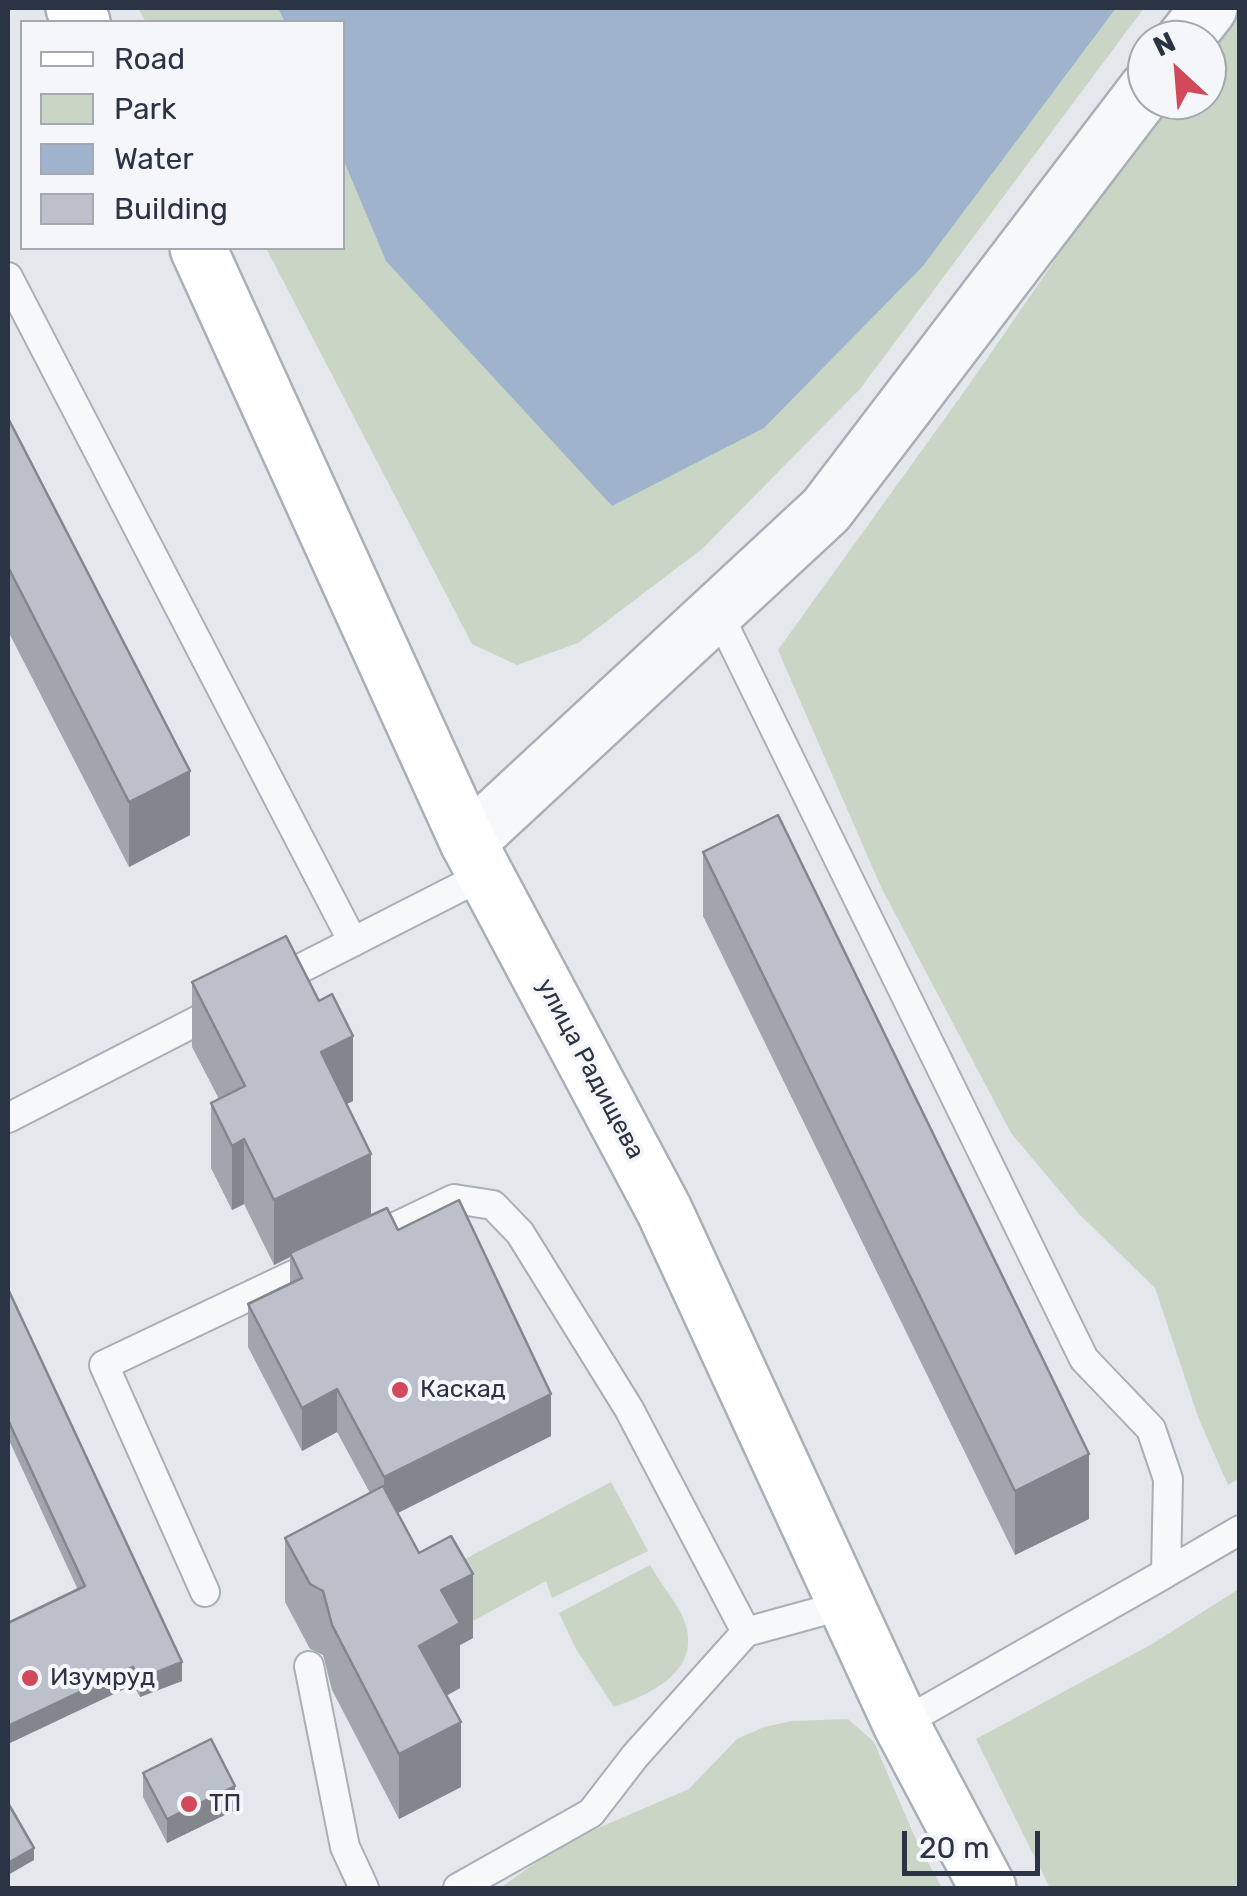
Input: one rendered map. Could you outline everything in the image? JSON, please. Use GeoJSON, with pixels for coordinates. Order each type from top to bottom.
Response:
{"type":"FeatureCollection","features":[{"type":"Feature","properties":{"kind":"street"},"geometry":{"type":"LineString","coordinates":[[476,858],[717,611],[826,510],[1127,114]]}},
{"type":"Feature","properties":{"kind":"street","name":"улица Радищева"},"geometry":{"type":"LineString","coordinates":[[199,250],[476,858],[664,1210],[901,1724],[988,1888]]}},
{"type":"Feature","properties":{"kind":"lane"},"geometry":{"type":"LineString","coordinates":[[8,277],[353,942]]}},
{"type":"Feature","properties":{"kind":"lane"},"geometry":{"type":"LineString","coordinates":[[717,611],[1084,1359],[1151,1429],[1168,1479],[1166,1574]]}},
{"type":"Feature","properties":{"kind":"lane"},"geometry":{"type":"LineString","coordinates":[[8,1118],[353,942],[476,858]]}},
{"type":"Feature","properties":{"kind":"lane"},"geometry":{"type":"LineString","coordinates":[[206,1592],[104,1365],[454,1199],[492,1205],[520,1232],[629,1409],[746,1632]]}},
{"type":"Feature","properties":{"kind":"lane"},"geometry":{"type":"LineString","coordinates":[[901,1724],[1240,1530]]}},
{"type":"Feature","properties":{"kind":"lane"},"geometry":{"type":"LineString","coordinates":[[458,1888],[591,1812],[635,1756],[746,1632],[848,1604]]}},
{"type":"Feature","properties":{"kind":"lane"},"geometry":{"type":"LineString","coordinates":[[309,1666],[345,1847],[364,1888]]}},
{"type":"Feature","properties":{"kind":"green space"},"geometry":{"type":"Polygon","coordinates":[[[138,8],[1144,8],[1135,20],[1127,20],[1127,31],[860,389],[702,549],[578,643],[517,665],[472,644],[267,250],[345,250],[345,20],[145,20],[138,8]]]}},
{"type":"Feature","properties":{"kind":"green space"},"geometry":{"type":"Polygon","coordinates":[[[1239,10],[1240,1478],[1228,1485],[1198,1417],[1155,1288],[1079,1214],[1011,1133],[881,887],[778,650],[1158,120],[1227,120],[1227,26],[1239,10]]]}},
{"type":"Feature","properties":{"kind":"green space"},"geometry":{"type":"Polygon","coordinates":[[[611,1482],[648,1551],[552,1598],[546,1581],[473,1621],[444,1570],[611,1482]]]}},
{"type":"Feature","properties":{"kind":"green space"},"geometry":{"type":"Polygon","coordinates":[[[650,1565],[677,1606],[686,1626],[688,1644],[676,1672],[664,1683],[614,1707],[576,1649],[559,1613],[650,1565]]]}},
{"type":"Feature","properties":{"kind":"green space"},"geometry":{"type":"Polygon","coordinates":[[[1239,1589],[1239,1888],[1050,1888],[976,1739],[1152,1644],[1239,1589]]]}},
{"type":"Feature","properties":{"kind":"green space"},"geometry":{"type":"Polygon","coordinates":[[[848,1719],[874,1742],[917,1842],[942,1888],[500,1888],[582,1835],[689,1789],[737,1739],[764,1727],[792,1721],[848,1719]]]}},
{"type":"Feature","properties":{"kind":"water"},"geometry":{"type":"Polygon","coordinates":[[[278,8],[1116,8],[923,266],[764,428],[612,506],[386,261],[345,164],[345,20],[284,20],[278,8]]]}},
{"type":"Feature","properties":{"kind":"building"},"geometry":{"type":"Polygon","coordinates":[[[8,418],[190,771],[129,802],[8,567],[8,418]]]}},
{"type":"Feature","properties":{"kind":"building"},"geometry":{"type":"Polygon","coordinates":[[[778,815],[1089,1454],[1015,1491],[703,852],[778,815]]]}},
{"type":"Feature","properties":{"kind":"building"},"geometry":{"type":"Polygon","coordinates":[[[286,936],[319,1001],[332,994],[353,1036],[321,1052],[371,1154],[274,1200],[244,1139],[232,1146],[211,1103],[245,1086],[192,982],[286,936]]]}},
{"type":"Feature","properties":{"kind":"building","name":"Каскад"},"geometry":{"type":"Polygon","coordinates":[[[459,1200],[551,1394],[384,1477],[337,1389],[302,1408],[248,1304],[302,1278],[290,1253],[387,1208],[398,1230],[459,1200]]]}},
{"type":"Feature","properties":{"kind":"building"},"geometry":{"type":"Polygon","coordinates":[[[8,1289],[182,1662],[140,1679],[133,1667],[8,1726],[8,1623],[85,1586],[8,1420],[8,1289]]]}},
{"type":"Feature","properties":{"kind":"building"},"geometry":{"type":"Polygon","coordinates":[[[383,1486],[419,1553],[451,1536],[473,1574],[441,1590],[460,1623],[419,1646],[461,1722],[399,1754],[332,1625],[323,1591],[310,1584],[285,1538],[383,1486]]]}},
{"type":"Feature","properties":{"kind":"building"},"geometry":{"type":"Polygon","coordinates":[[[211,1739],[235,1786],[167,1819],[143,1773],[211,1739]]]}},
{"type":"Feature","properties":{"kind":"building"},"geometry":{"type":"Polygon","coordinates":[[[8,1803],[34,1848],[8,1863],[8,1803]]]}},
{"type":"Feature","properties":{"kind":"place","name":"Каскад"},"geometry":{"type":"Point","coordinates":[400,1390]}},
{"type":"Feature","properties":{"kind":"place","name":"Изумруд"},"geometry":{"type":"Point","coordinates":[30,1678]}},
{"type":"Feature","properties":{"kind":"place","name":"ТП"},"geometry":{"type":"Point","coordinates":[189,1804]}}]}
